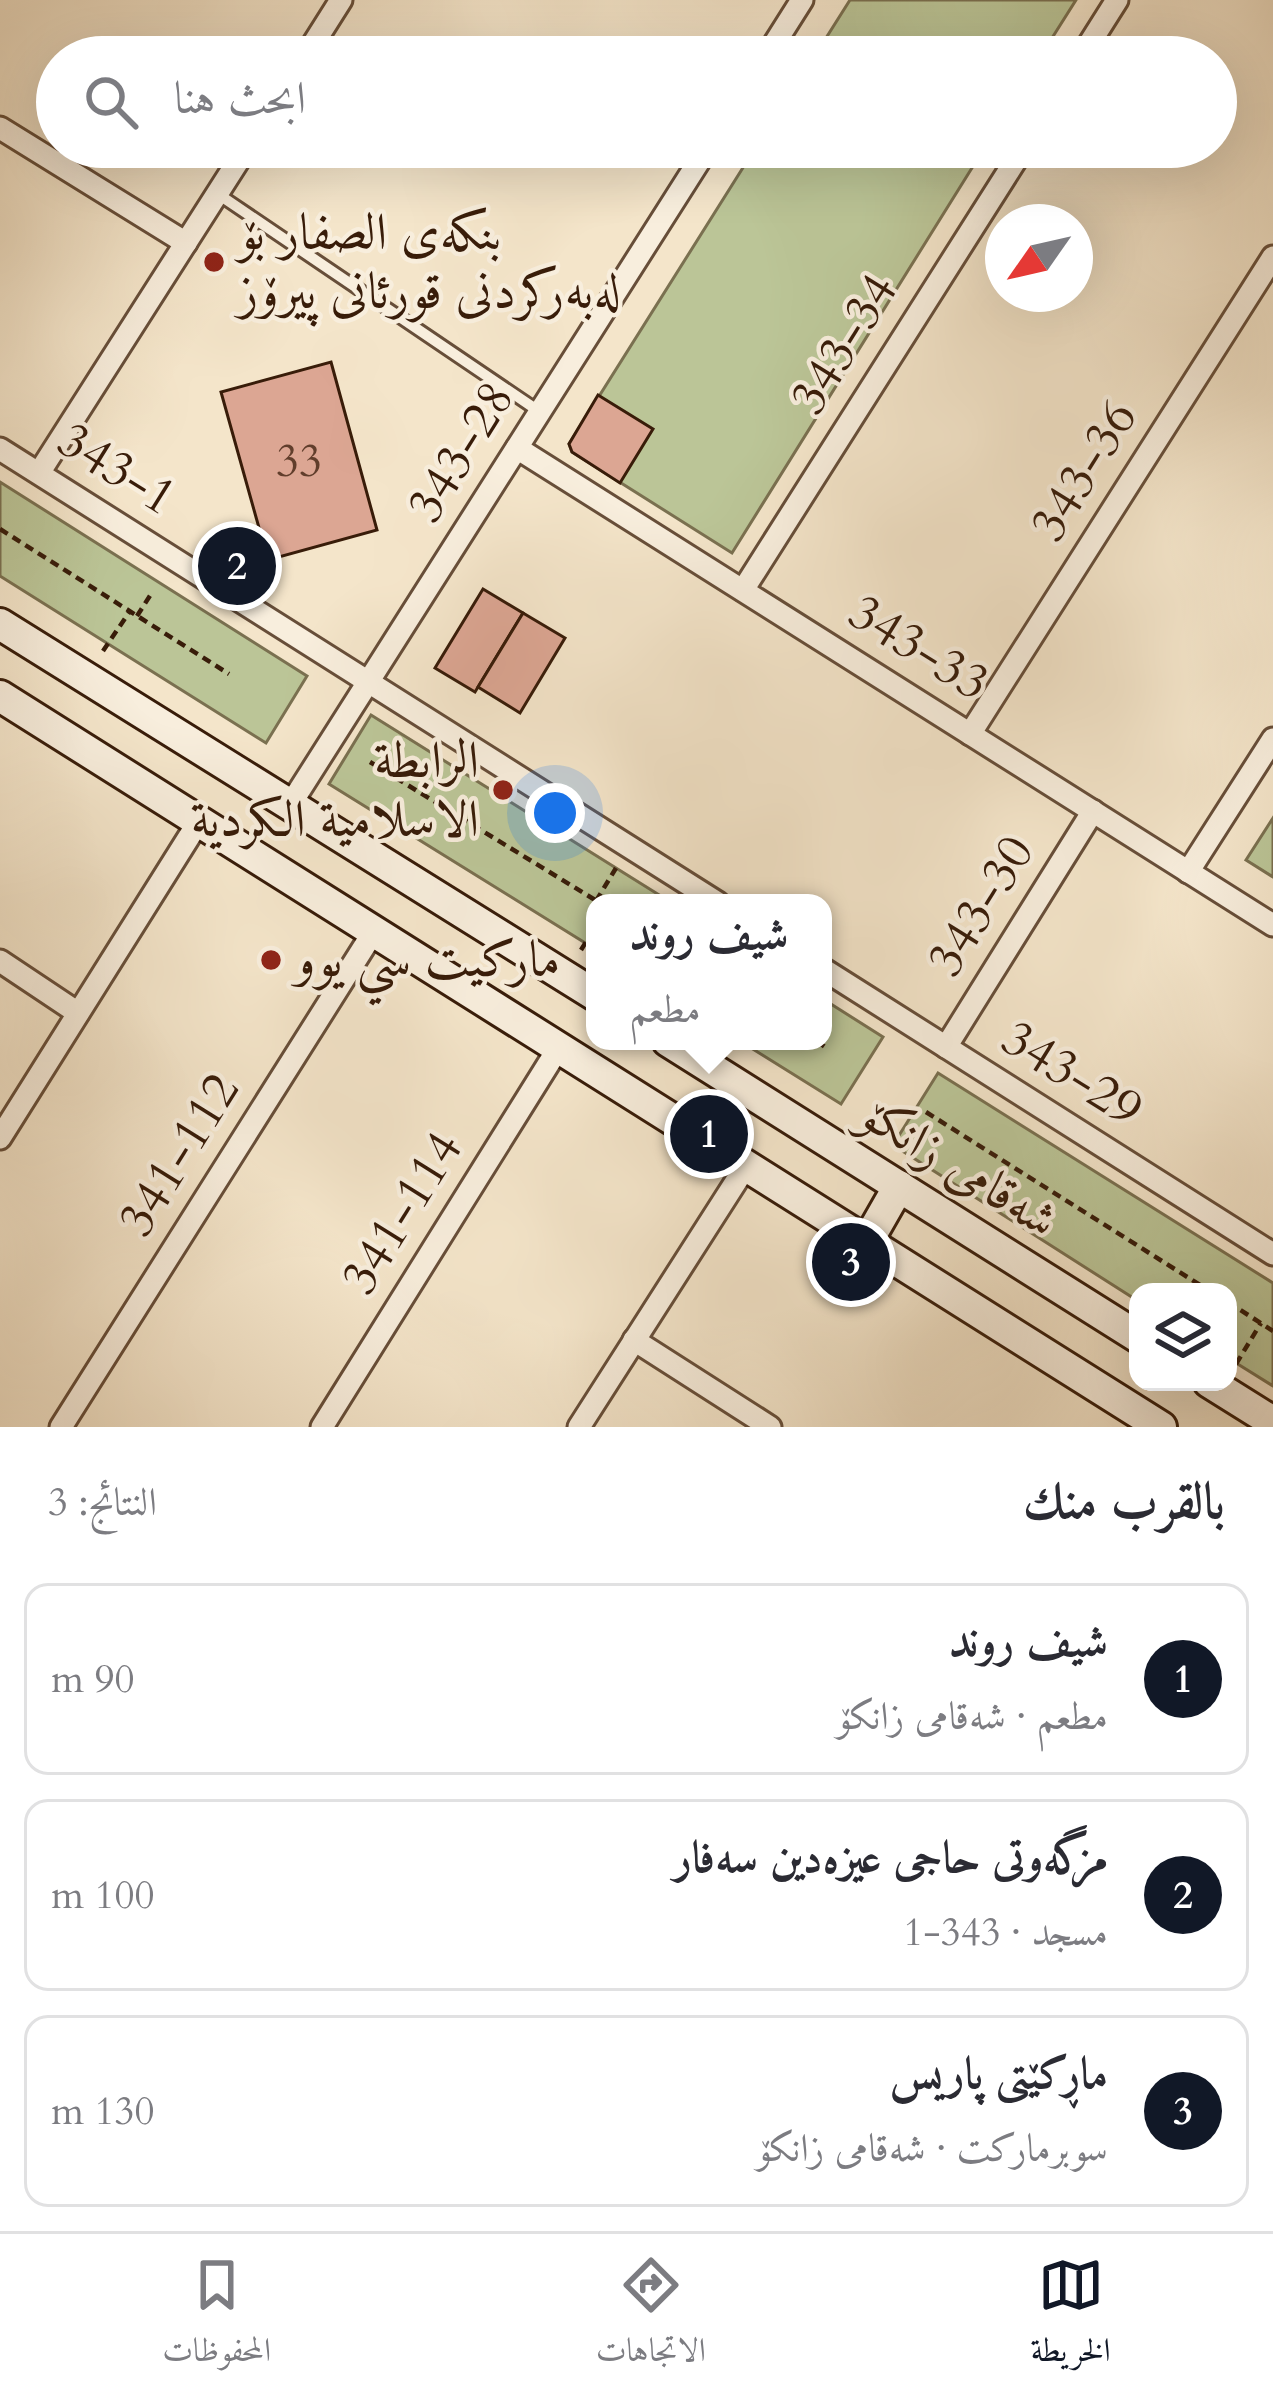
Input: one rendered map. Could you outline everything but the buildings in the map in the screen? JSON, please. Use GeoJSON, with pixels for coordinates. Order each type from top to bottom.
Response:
{"type":"FeatureCollection","features":[{"type":"Feature","properties":{"kind":"main road"},"geometry":{"type":"LineString","coordinates":[[0,624],[586,989]]}},
{"type":"Feature","properties":{"kind":"main road"},"geometry":{"type":"LineString","coordinates":[[0,696],[1161,1427]]}},
{"type":"Feature","properties":{"kind":"main road","name":"شەقامی زانکۆ"},"geometry":{"type":"LineString","coordinates":[[682,1050],[1129,1331]]}},
{"type":"Feature","properties":{"kind":"main road"},"geometry":{"type":"LineString","coordinates":[[867,1242],[898,1186]]}},
{"type":"Feature","properties":{"kind":"main road"},"geometry":{"type":"LineString","coordinates":[[1237,1388],[1273,1423]]}},
{"type":"Feature","properties":{"kind":"street"},"geometry":{"type":"LineString","coordinates":[[318,36],[341,0]]}},
{"type":"Feature","properties":{"kind":"street"},"geometry":{"type":"LineString","coordinates":[[779,36],[802,0]]}},
{"type":"Feature","properties":{"kind":"street"},"geometry":{"type":"LineString","coordinates":[[1095,36],[1118,0]]}},
{"type":"Feature","properties":{"kind":"street"},"geometry":{"type":"LineString","coordinates":[[0,128],[36,150]]}},
{"type":"Feature","properties":{"kind":"street"},"geometry":{"type":"LineString","coordinates":[[65,168],[186,243]]}},
{"type":"Feature","properties":{"kind":"street"},"geometry":{"type":"LineString","coordinates":[[39,473],[235,168]]}},
{"type":"Feature","properties":{"kind":"street","name":"343-28"},"geometry":{"type":"LineString","coordinates":[[290,805],[696,168]]}},
{"type":"Feature","properties":{"kind":"street","name":"343-34"},"geometry":{"type":"LineString","coordinates":[[743,590],[1011,168]]}},
{"type":"Feature","properties":{"kind":"street","name":"343-36"},"geometry":{"type":"LineString","coordinates":[[970,734],[1273,257]]}},
{"type":"Feature","properties":{"kind":"street","name":"343-33"},"geometry":{"type":"LineString","coordinates":[[517,448],[1273,926]]}},
{"type":"Feature","properties":{"kind":"street","name":"343-1"},"geometry":{"type":"LineString","coordinates":[[0,449],[368,682]]}},
{"type":"Feature","properties":{"kind":"street"},"geometry":{"type":"LineString","coordinates":[[368,682],[704,894]]}},
{"type":"Feature","properties":{"kind":"street"},"geometry":{"type":"LineString","coordinates":[[1188,872],[1273,739]]}},
{"type":"Feature","properties":{"kind":"street","name":"343-30"},"geometry":{"type":"LineString","coordinates":[[946,1047],[1093,812]]}},
{"type":"Feature","properties":{"kind":"street"},"geometry":{"type":"LineString","coordinates":[[0,1138],[199,821]]}},
{"type":"Feature","properties":{"kind":"street","name":"341-112"},"geometry":{"type":"LineString","coordinates":[[61,1427],[374,931]]}},
{"type":"Feature","properties":{"kind":"street"},"geometry":{"type":"LineString","coordinates":[[0,961],[78,1013]]}},
{"type":"Feature","properties":{"kind":"street","name":"343-29"},"geometry":{"type":"LineString","coordinates":[[832,975],[1273,1254]]}},
{"type":"Feature","properties":{"kind":"street","name":"341-114"},"geometry":{"type":"LineString","coordinates":[[322,1427],[559,1047]]}},
{"type":"Feature","properties":{"kind":"street"},"geometry":{"type":"LineString","coordinates":[[579,1427],[746,1166]]}},
{"type":"Feature","properties":{"kind":"street"},"geometry":{"type":"LineString","coordinates":[[634,1340],[770,1427]]}},
{"type":"Feature","properties":{"kind":"lane"},"geometry":{"type":"LineString","coordinates":[[218,194],[540,412]]}},
{"type":"Feature","properties":{"kind":"path"},"geometry":{"type":"LineString","coordinates":[[0,529],[229,674]]}},
{"type":"Feature","properties":{"kind":"path"},"geometry":{"type":"LineString","coordinates":[[137,616],[153,591]]}},
{"type":"Feature","properties":{"kind":"path"},"geometry":{"type":"LineString","coordinates":[[103,651],[130,611]]}},
{"type":"Feature","properties":{"kind":"path"},"geometry":{"type":"LineString","coordinates":[[370,762],[586,895]]}},
{"type":"Feature","properties":{"kind":"path"},"geometry":{"type":"LineString","coordinates":[[602,894],[616,868]]}},
{"type":"Feature","properties":{"kind":"path"},"geometry":{"type":"LineString","coordinates":[[580,950],[586,941]]}},
{"type":"Feature","properties":{"kind":"path"},"geometry":{"type":"LineString","coordinates":[[926,1112],[1197,1283]]}},
{"type":"Feature","properties":{"kind":"path"},"geometry":{"type":"LineString","coordinates":[[1237,1308],[1273,1331]]}},
{"type":"Feature","properties":{"kind":"path"},"geometry":{"type":"LineString","coordinates":[[1237,1354],[1261,1323]]}},
{"type":"Feature","properties":{"kind":"green space"},"geometry":{"type":"Polygon","coordinates":[[[850,0],[1076,0],[1053,36],[827,36],[850,0]]]}},
{"type":"Feature","properties":{"kind":"green space"},"geometry":{"type":"Polygon","coordinates":[[[743,168],[972,168],[732,553],[572,452],[569,444],[743,168]]]}},
{"type":"Feature","properties":{"kind":"green space"},"geometry":{"type":"Polygon","coordinates":[[[0,482],[307,676],[266,743],[0,576],[0,482]]]}},
{"type":"Feature","properties":{"kind":"green space"},"geometry":{"type":"Polygon","coordinates":[[[371,715],[658,894],[586,894],[586,943],[329,784],[371,715]]]}},
{"type":"Feature","properties":{"kind":"green space"},"geometry":{"type":"Polygon","coordinates":[[[1273,818],[1273,877],[1246,860],[1273,818]]]}},
{"type":"Feature","properties":{"kind":"green space"},"geometry":{"type":"Polygon","coordinates":[[[832,1005],[883,1037],[841,1104],[754,1050],[832,1050],[832,1005]]]}},
{"type":"Feature","properties":{"kind":"green space"},"geometry":{"type":"Polygon","coordinates":[[[938,1073],[1273,1283],[1273,1386],[1237,1364],[1237,1283],[1129,1283],[1129,1295],[893,1145],[938,1073]]]}},
{"type":"Feature","properties":{"kind":"place","name":"بنکەی الصفار بۆ لەبەرکردنی قورئانی پیرۆز"},"geometry":{"type":"Point","coordinates":[214,262]}},
{"type":"Feature","properties":{"kind":"place","name":"مزگەوتی حاجی عیزەدین سەفار"},"geometry":{"type":"Point","coordinates":[237,566]}},
{"type":"Feature","properties":{"kind":"place","name":"الرابطة الاسلامية الكردية"},"geometry":{"type":"Point","coordinates":[503,790]}},
{"type":"Feature","properties":{"kind":"place","name":"ماركيت سي يوو"},"geometry":{"type":"Point","coordinates":[271,960]}},
{"type":"Feature","properties":{"kind":"place","name":"شیف روند"},"geometry":{"type":"Point","coordinates":[709,1134]}},
{"type":"Feature","properties":{"kind":"place","name":"ماڕکێتی پاریس"},"geometry":{"type":"Point","coordinates":[851,1262]}}]}
